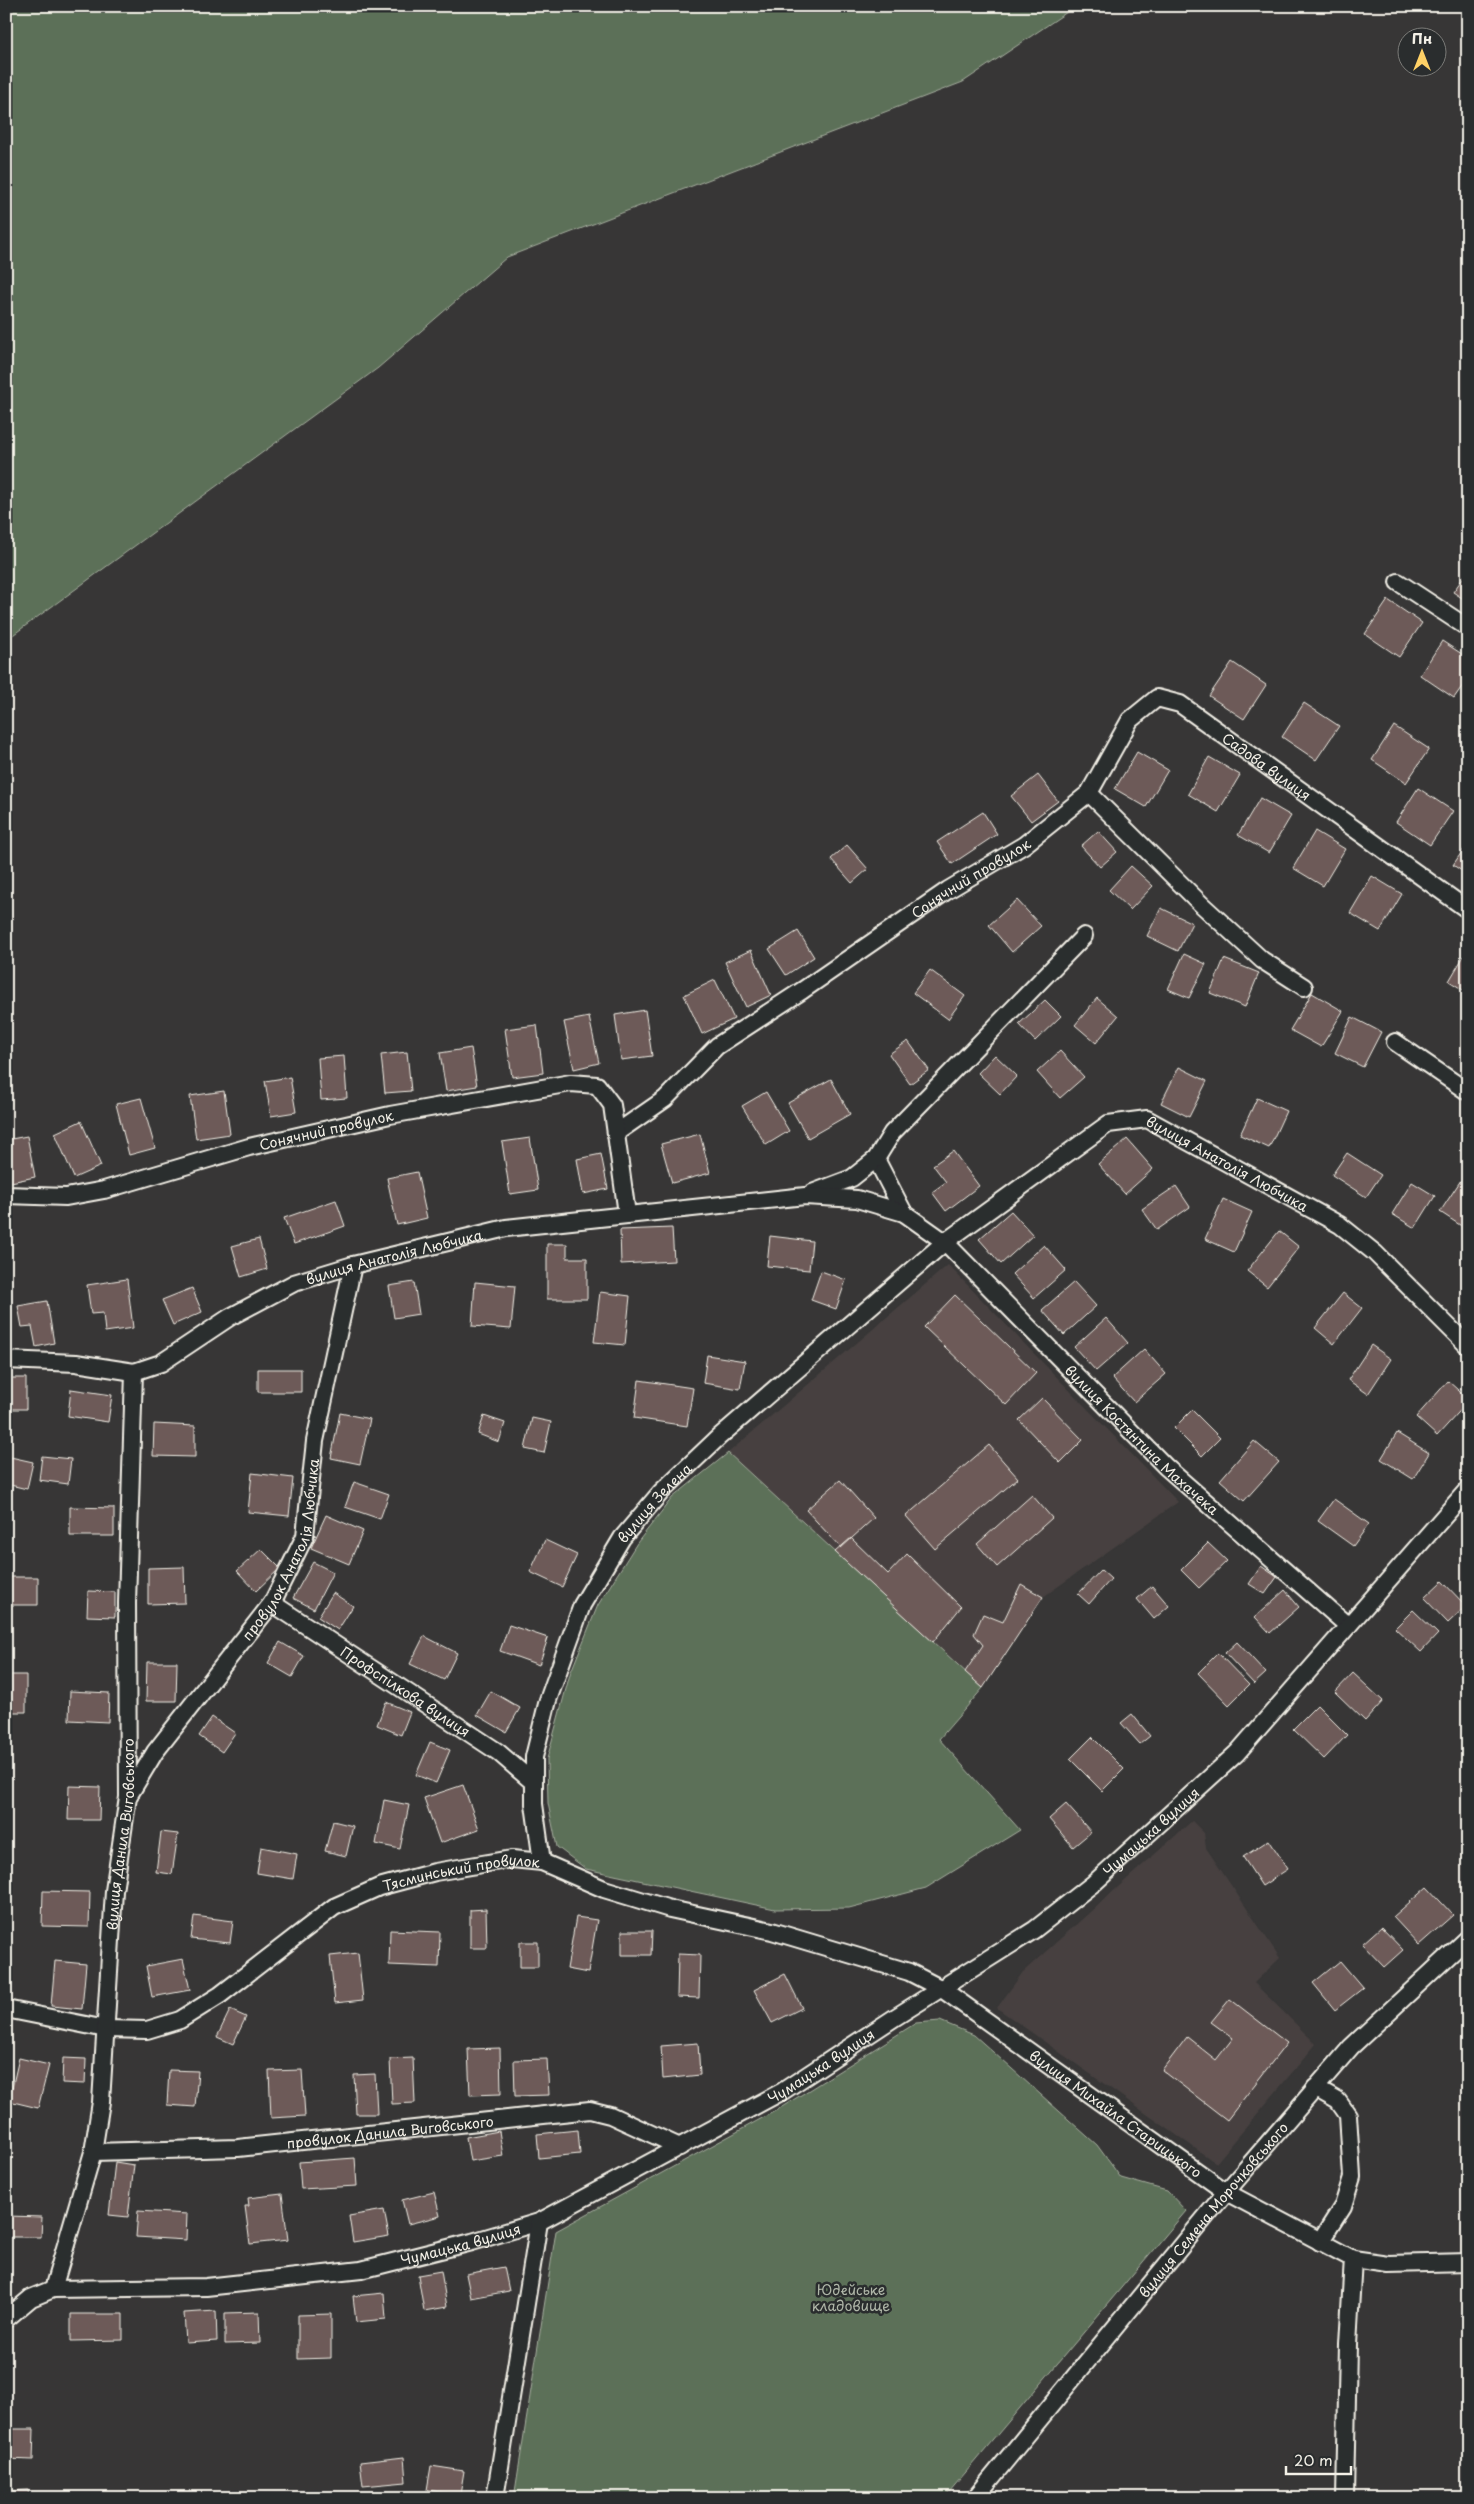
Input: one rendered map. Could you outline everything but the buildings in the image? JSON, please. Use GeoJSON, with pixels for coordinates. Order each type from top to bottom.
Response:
{"type":"FeatureCollection","features":[{"type":"Feature","properties":{"kind":"street"},"geometry":{"type":"LineString","coordinates":[[1398,582],[1468,628]]}},
{"type":"Feature","properties":{"kind":"street","name":"Садова вулиця"},"geometry":{"type":"LineString","coordinates":[[1089,793],[1130,720],[1157,698],[1180,704],[1468,910]]}},
{"type":"Feature","properties":{"kind":"street"},"geometry":{"type":"LineString","coordinates":[[1089,793],[1200,904],[1262,960],[1304,987]]}},
{"type":"Feature","properties":{"kind":"street","name":"Сонячний провулок"},"geometry":{"type":"LineString","coordinates":[[616,1132],[665,1099],[717,1046],[803,990],[948,890],[1024,845],[1089,793]]}},
{"type":"Feature","properties":{"kind":"street","name":"вулиця Анатолія Любчика"},"geometry":{"type":"LineString","coordinates":[[805,1196],[852,1178],[876,1158],[892,1133],[1084,936]]}},
{"type":"Feature","properties":{"kind":"street"},"geometry":{"type":"LineString","coordinates":[[1395,1042],[1468,1092]]}},
{"type":"Feature","properties":{"kind":"street","name":"Сонячний провулок"},"geometry":{"type":"LineString","coordinates":[[6,1194],[66,1197],[104,1190],[249,1147],[390,1115],[571,1084],[597,1084],[612,1105],[627,1214]]}},
{"type":"Feature","properties":{"kind":"street","name":"вулиця Анатолія Любчика"},"geometry":{"type":"LineString","coordinates":[[6,1360],[76,1363],[134,1372],[162,1364],[230,1317],[294,1283],[353,1265],[506,1228],[805,1196],[857,1199],[904,1213],[945,1242],[1108,1124],[1147,1119],[1340,1225],[1375,1253],[1468,1346]]}},
{"type":"Feature","properties":{"kind":"street"},"geometry":{"type":"LineString","coordinates":[[876,1158],[904,1213]]}},
{"type":"Feature","properties":{"kind":"street","name":"вулиця Костянтина Махачека"},"geometry":{"type":"LineString","coordinates":[[945,1242],[1166,1467],[1348,1626]]}},
{"type":"Feature","properties":{"kind":"street","name":"вулиця Зелена"},"geometry":{"type":"LineString","coordinates":[[542,1862],[534,1804],[534,1757],[548,1700],[582,1605],[622,1538],[661,1492],[719,1437],[945,1242]]}},
{"type":"Feature","properties":{"kind":"street","name":"провулок Анатолія Любчика"},"geometry":{"type":"LineString","coordinates":[[128,1797],[155,1752],[272,1604],[305,1536],[316,1441],[353,1265]]}},
{"type":"Feature","properties":{"kind":"street","name":"вулиця Данила Виговського"},"geometry":{"type":"LineString","coordinates":[[53,2289],[93,2152],[101,2102],[114,1891],[121,1833],[128,1797],[127,1603],[134,1372]]}},
{"type":"Feature","properties":{"kind":"street","name":"Чумацька вулиця"},"geometry":{"type":"LineString","coordinates":[[10,2311],[31,2298],[53,2289],[206,2287],[361,2270],[472,2242],[539,2222],[783,2091],[1034,1930],[1094,1883],[1237,1753],[1468,1489]]}},
{"type":"Feature","properties":{"kind":"street","name":"Профспілкова вулиця"},"geometry":{"type":"LineString","coordinates":[[272,1604],[498,1752],[534,1783]]}},
{"type":"Feature","properties":{"kind":"street","name":"Тясминський провулок"},"geometry":{"type":"LineString","coordinates":[[6,2009],[106,2029],[147,2030],[180,2020],[220,1995],[334,1907],[379,1887],[435,1872],[512,1859],[542,1862],[604,1888],[670,1909],[772,1932],[909,1972],[942,1989]]}},
{"type":"Feature","properties":{"kind":"street","name":"вулиця Семена Морочковського"},"geometry":{"type":"LineString","coordinates":[[975,2498],[1226,2192],[1351,2047],[1468,1938]]}},
{"type":"Feature","properties":{"kind":"street","name":"вулиця Михайла Старицького"},"geometry":{"type":"LineString","coordinates":[[942,1989],[1226,2192],[1353,2260],[1388,2264],[1468,2262]]}},
{"type":"Feature","properties":{"kind":"street"},"geometry":{"type":"LineString","coordinates":[[1315,2088],[1338,2101],[1348,2115],[1352,2177],[1344,2206],[1320,2242]]}},
{"type":"Feature","properties":{"kind":"street","name":"провулок Данила Виговського"},"geometry":{"type":"LineString","coordinates":[[93,2152],[238,2148],[590,2110],[610,2116],[680,2147]]}},
{"type":"Feature","properties":{"kind":"street"},"geometry":{"type":"LineString","coordinates":[[495,2498],[539,2222]]}},
{"type":"Feature","properties":{"kind":"street"},"geometry":{"type":"LineString","coordinates":[[1345,2498],[1348,2344],[1353,2260]]}},
{"type":"Feature","properties":{"kind":"shaded area"},"geometry":{"type":"Polygon","coordinates":[[[948,1265],[1178,1502],[1043,1597],[983,1688],[728,1453],[948,1265]]]}},
{"type":"Feature","properties":{"kind":"shaded area"},"geometry":{"type":"Polygon","coordinates":[[[1192,1821],[1204,1833],[1206,1848],[1280,1958],[1254,1983],[1316,2044],[1216,2163],[997,2008],[1023,1972],[1192,1821]]]}},
{"type":"Feature","properties":{"kind":"green space"},"geometry":{"type":"Polygon","coordinates":[[[6,6],[1076,6],[963,82],[507,257],[378,368],[6,640],[6,6]]]}},
{"type":"Feature","properties":{"kind":"green space"},"geometry":{"type":"Polygon","coordinates":[[[728,1453],[983,1688],[939,1739],[1020,1830],[926,1888],[849,1908],[775,1909],[586,1869],[557,1847],[548,1803],[547,1759],[570,1674],[598,1605],[637,1543],[672,1498],[728,1453]]]}},
{"type":"Feature","properties":{"kind":"green space","name":"Юдейське кладовище"},"geometry":{"type":"Polygon","coordinates":[[[940,2021],[974,2035],[1097,2145],[1121,2178],[1167,2191],[1186,2211],[944,2498],[514,2498],[556,2231],[777,2110],[916,2023],[940,2021]]]}}]}
